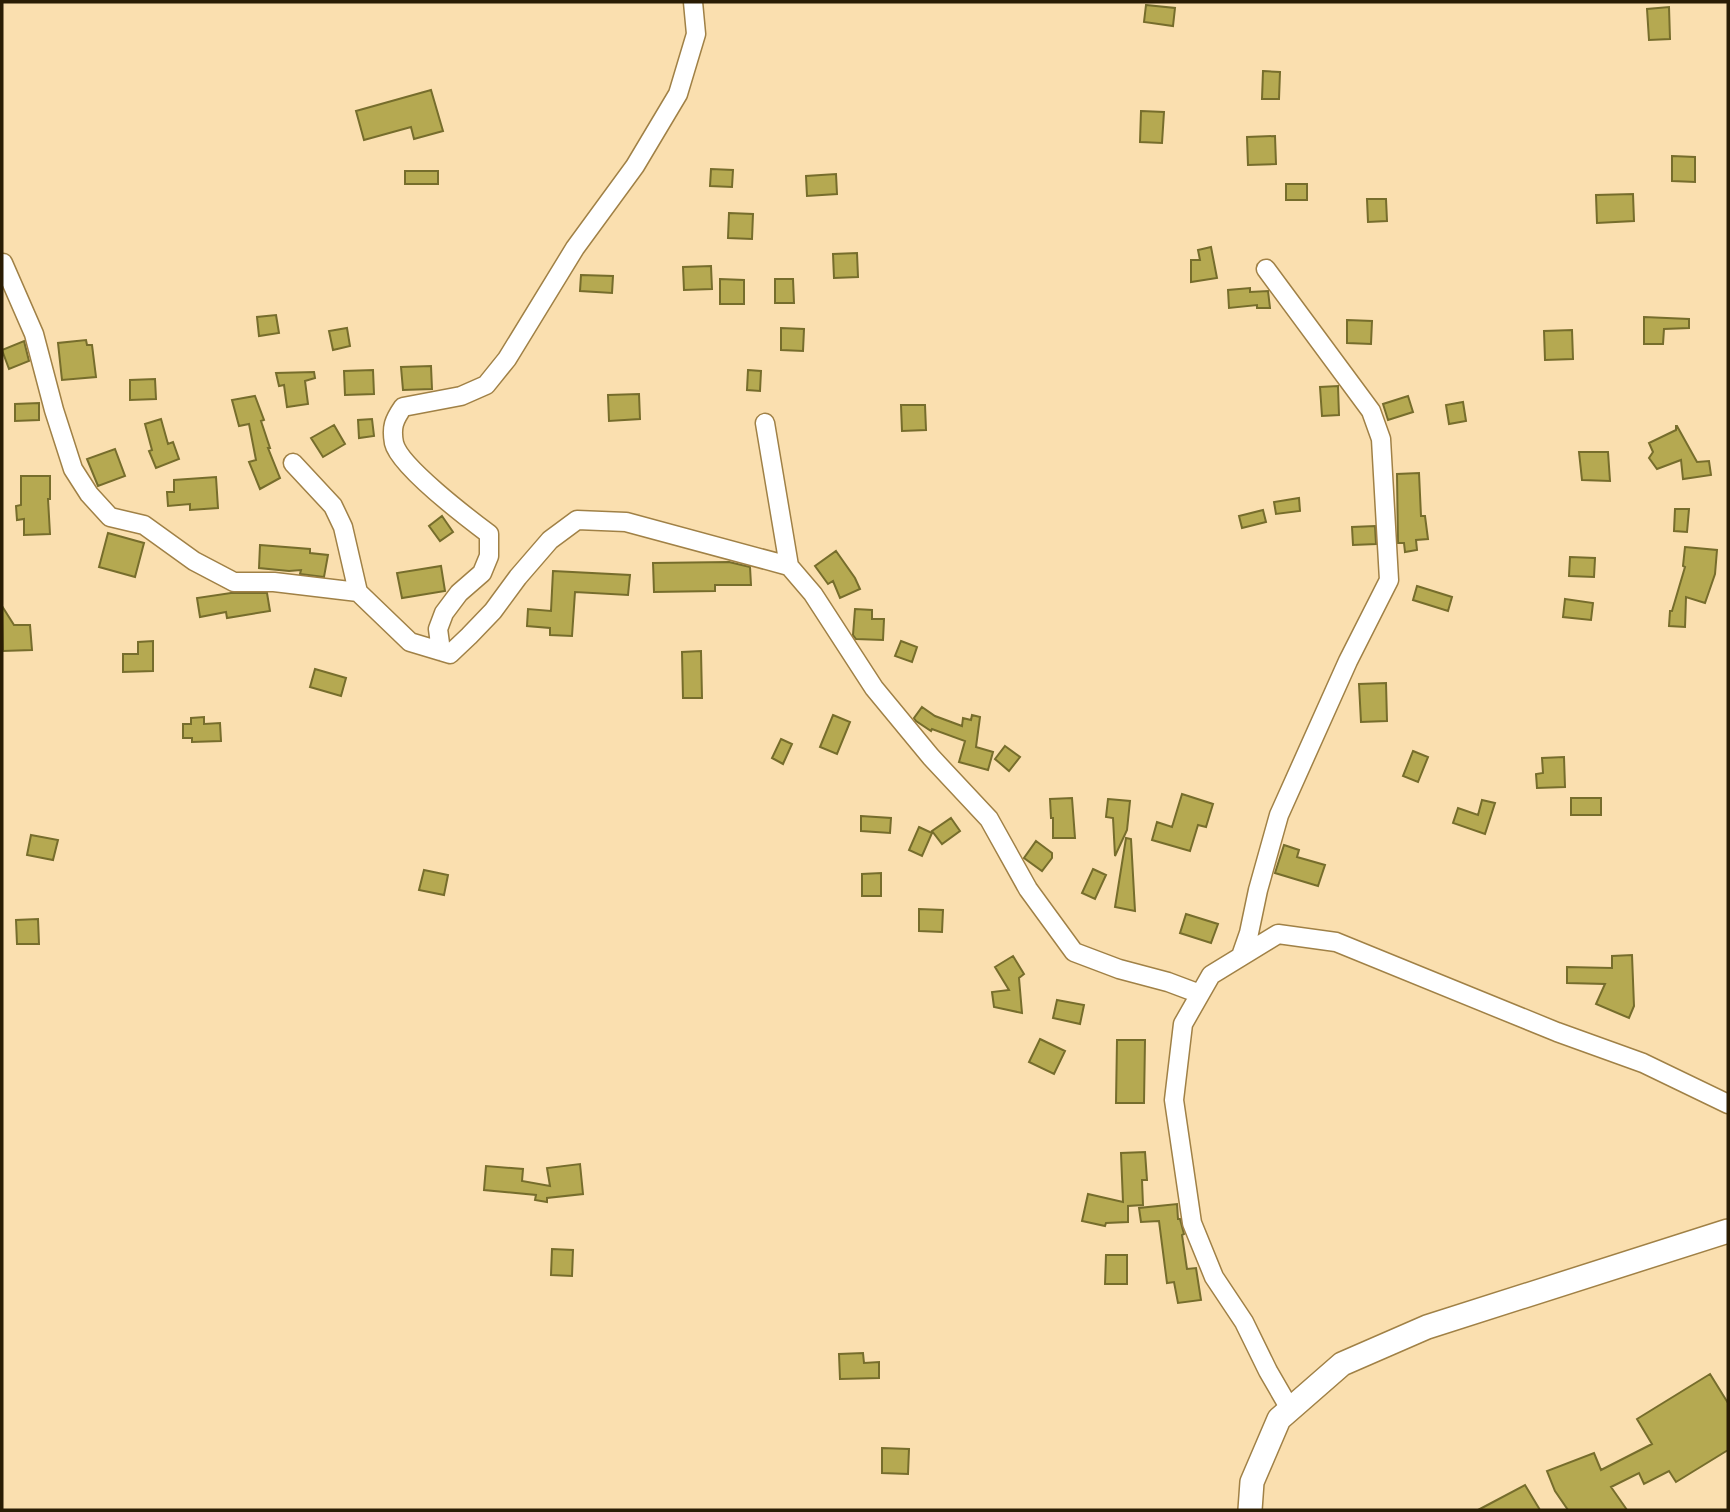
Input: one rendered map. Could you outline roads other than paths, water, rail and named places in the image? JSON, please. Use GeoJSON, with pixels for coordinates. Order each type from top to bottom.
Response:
{"type":"FeatureCollection","features":[{"type":"Feature","properties":{"kind":"main road"},"geometry":{"type":"LineString","coordinates":[[1250,1510],[1252,1482],[1279,1419],[1342,1364],[1427,1327],[1728,1231]]}},
{"type":"Feature","properties":{"kind":"street"},"geometry":{"type":"LineString","coordinates":[[441,651],[438,629],[444,613],[459,593],[482,573],[489,556],[489,534],[426,483],[406,462],[394,445],[393,420],[403,407],[461,396],[486,385],[507,359],[575,248],[635,166],[678,94],[696,34],[693,2]]}},
{"type":"Feature","properties":{"kind":"street"},"geometry":{"type":"LineString","coordinates":[[3,263],[34,334],[73,469],[89,494],[110,517],[144,525],[194,561],[234,582],[274,582],[358,592]]}},
{"type":"Feature","properties":{"kind":"street"},"geometry":{"type":"LineString","coordinates":[[1241,957],[1250,933],[1258,890],[1279,815],[1348,661],[1389,580],[1381,439],[1371,411],[1266,269]]}},
{"type":"Feature","properties":{"kind":"street"},"geometry":{"type":"LineString","coordinates":[[765,423],[789,566],[813,594],[874,688],[931,757],[989,819],[1028,889],[1074,952],[1119,970],[1168,982],[1200,994]]}},
{"type":"Feature","properties":{"kind":"street"},"geometry":{"type":"LineString","coordinates":[[293,463],[333,506],[343,527],[358,592],[410,642],[450,654],[493,611],[550,540],[577,520],[626,522],[789,566]]}},
{"type":"Feature","properties":{"kind":"street"},"geometry":{"type":"LineString","coordinates":[[1290,1409],[1244,1322],[1214,1277],[1192,1223],[1174,1100],[1183,1024],[1210,975],[1278,934],[1336,942],[1557,1032],[1643,1063],[1728,1104]]}}]}
